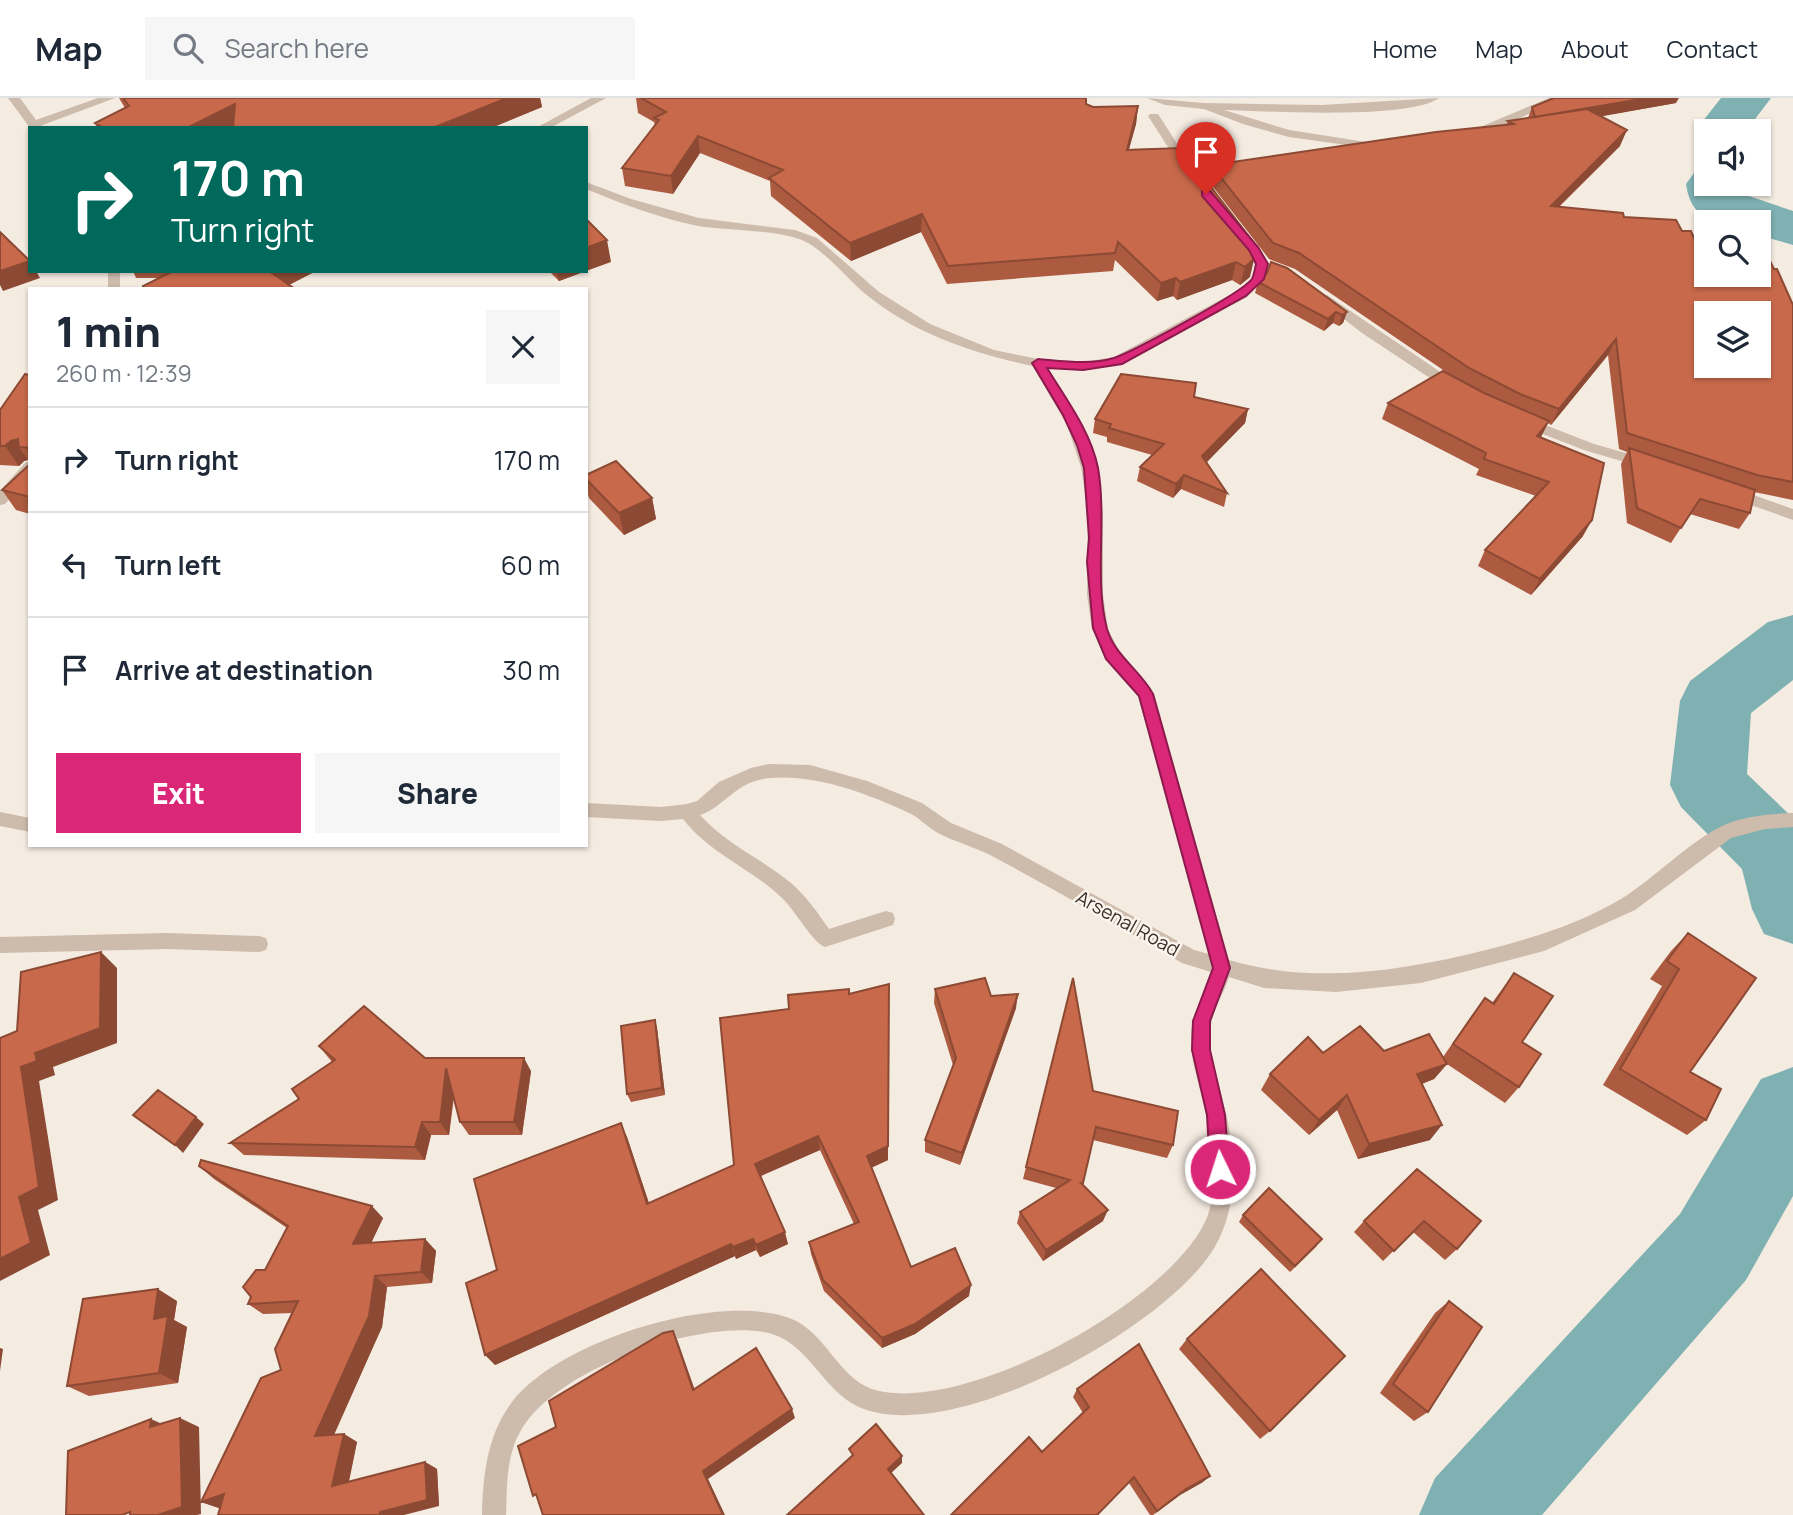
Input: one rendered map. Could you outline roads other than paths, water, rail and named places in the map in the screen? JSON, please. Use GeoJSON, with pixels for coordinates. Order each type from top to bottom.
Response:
{"type":"FeatureCollection","features":[{"type":"Feature","properties":{"kind":"street"},"geometry":{"type":"LineString","coordinates":[[14,98],[34,126],[109,98]]}},
{"type":"Feature","properties":{"kind":"street"},"geometry":{"type":"LineString","coordinates":[[545,126],[600,98]]}},
{"type":"Feature","properties":{"kind":"street"},"geometry":{"type":"LineString","coordinates":[[1153,98],[1206,106],[1337,107],[1413,103],[1433,98]]}},
{"type":"Feature","properties":{"kind":"street"},"geometry":{"type":"LineString","coordinates":[[1460,136],[1496,125],[1558,98]]}},
{"type":"Feature","properties":{"kind":"street"},"geometry":{"type":"LineString","coordinates":[[1188,105],[1174,113],[1148,117],[1193,177]]}},
{"type":"Feature","properties":{"kind":"street"},"geometry":{"type":"LineString","coordinates":[[1206,106],[1243,123],[1272,131],[1344,143],[1388,145]]}},
{"type":"Feature","properties":{"kind":"street"},"geometry":{"type":"LineString","coordinates":[[588,186],[627,202],[698,222],[795,234],[813,241],[874,295],[925,327],[991,353],[1038,363],[1083,366],[1117,361],[1242,294],[1258,279],[1267,265],[1234,229]]}},
{"type":"Feature","properties":{"kind":"street"},"geometry":{"type":"LineString","coordinates":[[1316,290],[1367,330],[1466,394]]}},
{"type":"Feature","properties":{"kind":"street"},"geometry":{"type":"LineString","coordinates":[[495,1515],[495,1468],[506,1434],[529,1399],[557,1378],[636,1339],[710,1322],[753,1317],[791,1329],[815,1351],[845,1386],[867,1401],[901,1405],[959,1398],[1036,1370],[1095,1336],[1160,1292],[1191,1263],[1217,1222],[1222,1196],[1216,1115],[1201,1050],[1201,1021],[1221,968],[1146,694],[1133,676],[1111,655],[1100,628],[1094,562],[1095,526],[1091,468],[1084,445],[1069,415],[1038,363]]}},
{"type":"Feature","properties":{"kind":"street"},"geometry":{"type":"LineString","coordinates":[[1507,415],[1589,447],[1657,467]]}},
{"type":"Feature","properties":{"kind":"street"},"geometry":{"type":"LineString","coordinates":[[0,500],[28,468]]}},
{"type":"Feature","properties":{"kind":"street"},"geometry":{"type":"LineString","coordinates":[[1716,486],[1793,515]]}},
{"type":"Feature","properties":{"kind":"street","name":"Arsenal Road"},"geometry":{"type":"LineString","coordinates":[[588,810],[661,814],[687,811],[702,807],[738,780],[769,771],[810,772],[862,786],[916,808],[945,828],[996,849],[1189,957],[1264,979],[1336,983],[1421,975],[1544,943],[1600,919],[1653,887],[1726,832],[1765,822],[1793,820]]}},
{"type":"Feature","properties":{"kind":"street"},"geometry":{"type":"LineString","coordinates":[[687,811],[713,841],[794,897],[809,912],[825,939],[886,919]]}},
{"type":"Feature","properties":{"kind":"street"},"geometry":{"type":"LineString","coordinates":[[0,819],[28,825]]}},
{"type":"Feature","properties":{"kind":"street"},"geometry":{"type":"LineString","coordinates":[[0,946],[167,941],[259,944]]}},
{"type":"Feature","properties":{"kind":"waterway"},"geometry":{"type":"LineString","coordinates":[[1730,119],[1747,98]]}},
{"type":"Feature","properties":{"kind":"waterway"},"geometry":{"type":"LineString","coordinates":[[1714,196],[1715,202],[1793,229]]}},
{"type":"Feature","properties":{"kind":"waterway"},"geometry":{"type":"LineString","coordinates":[[1793,641],[1716,701],[1708,785],[1778,853],[1793,909]]}},
{"type":"Feature","properties":{"kind":"waterway"},"geometry":{"type":"LineString","coordinates":[[1472,1515],[1713,1247],[1793,1109]]}}]}
